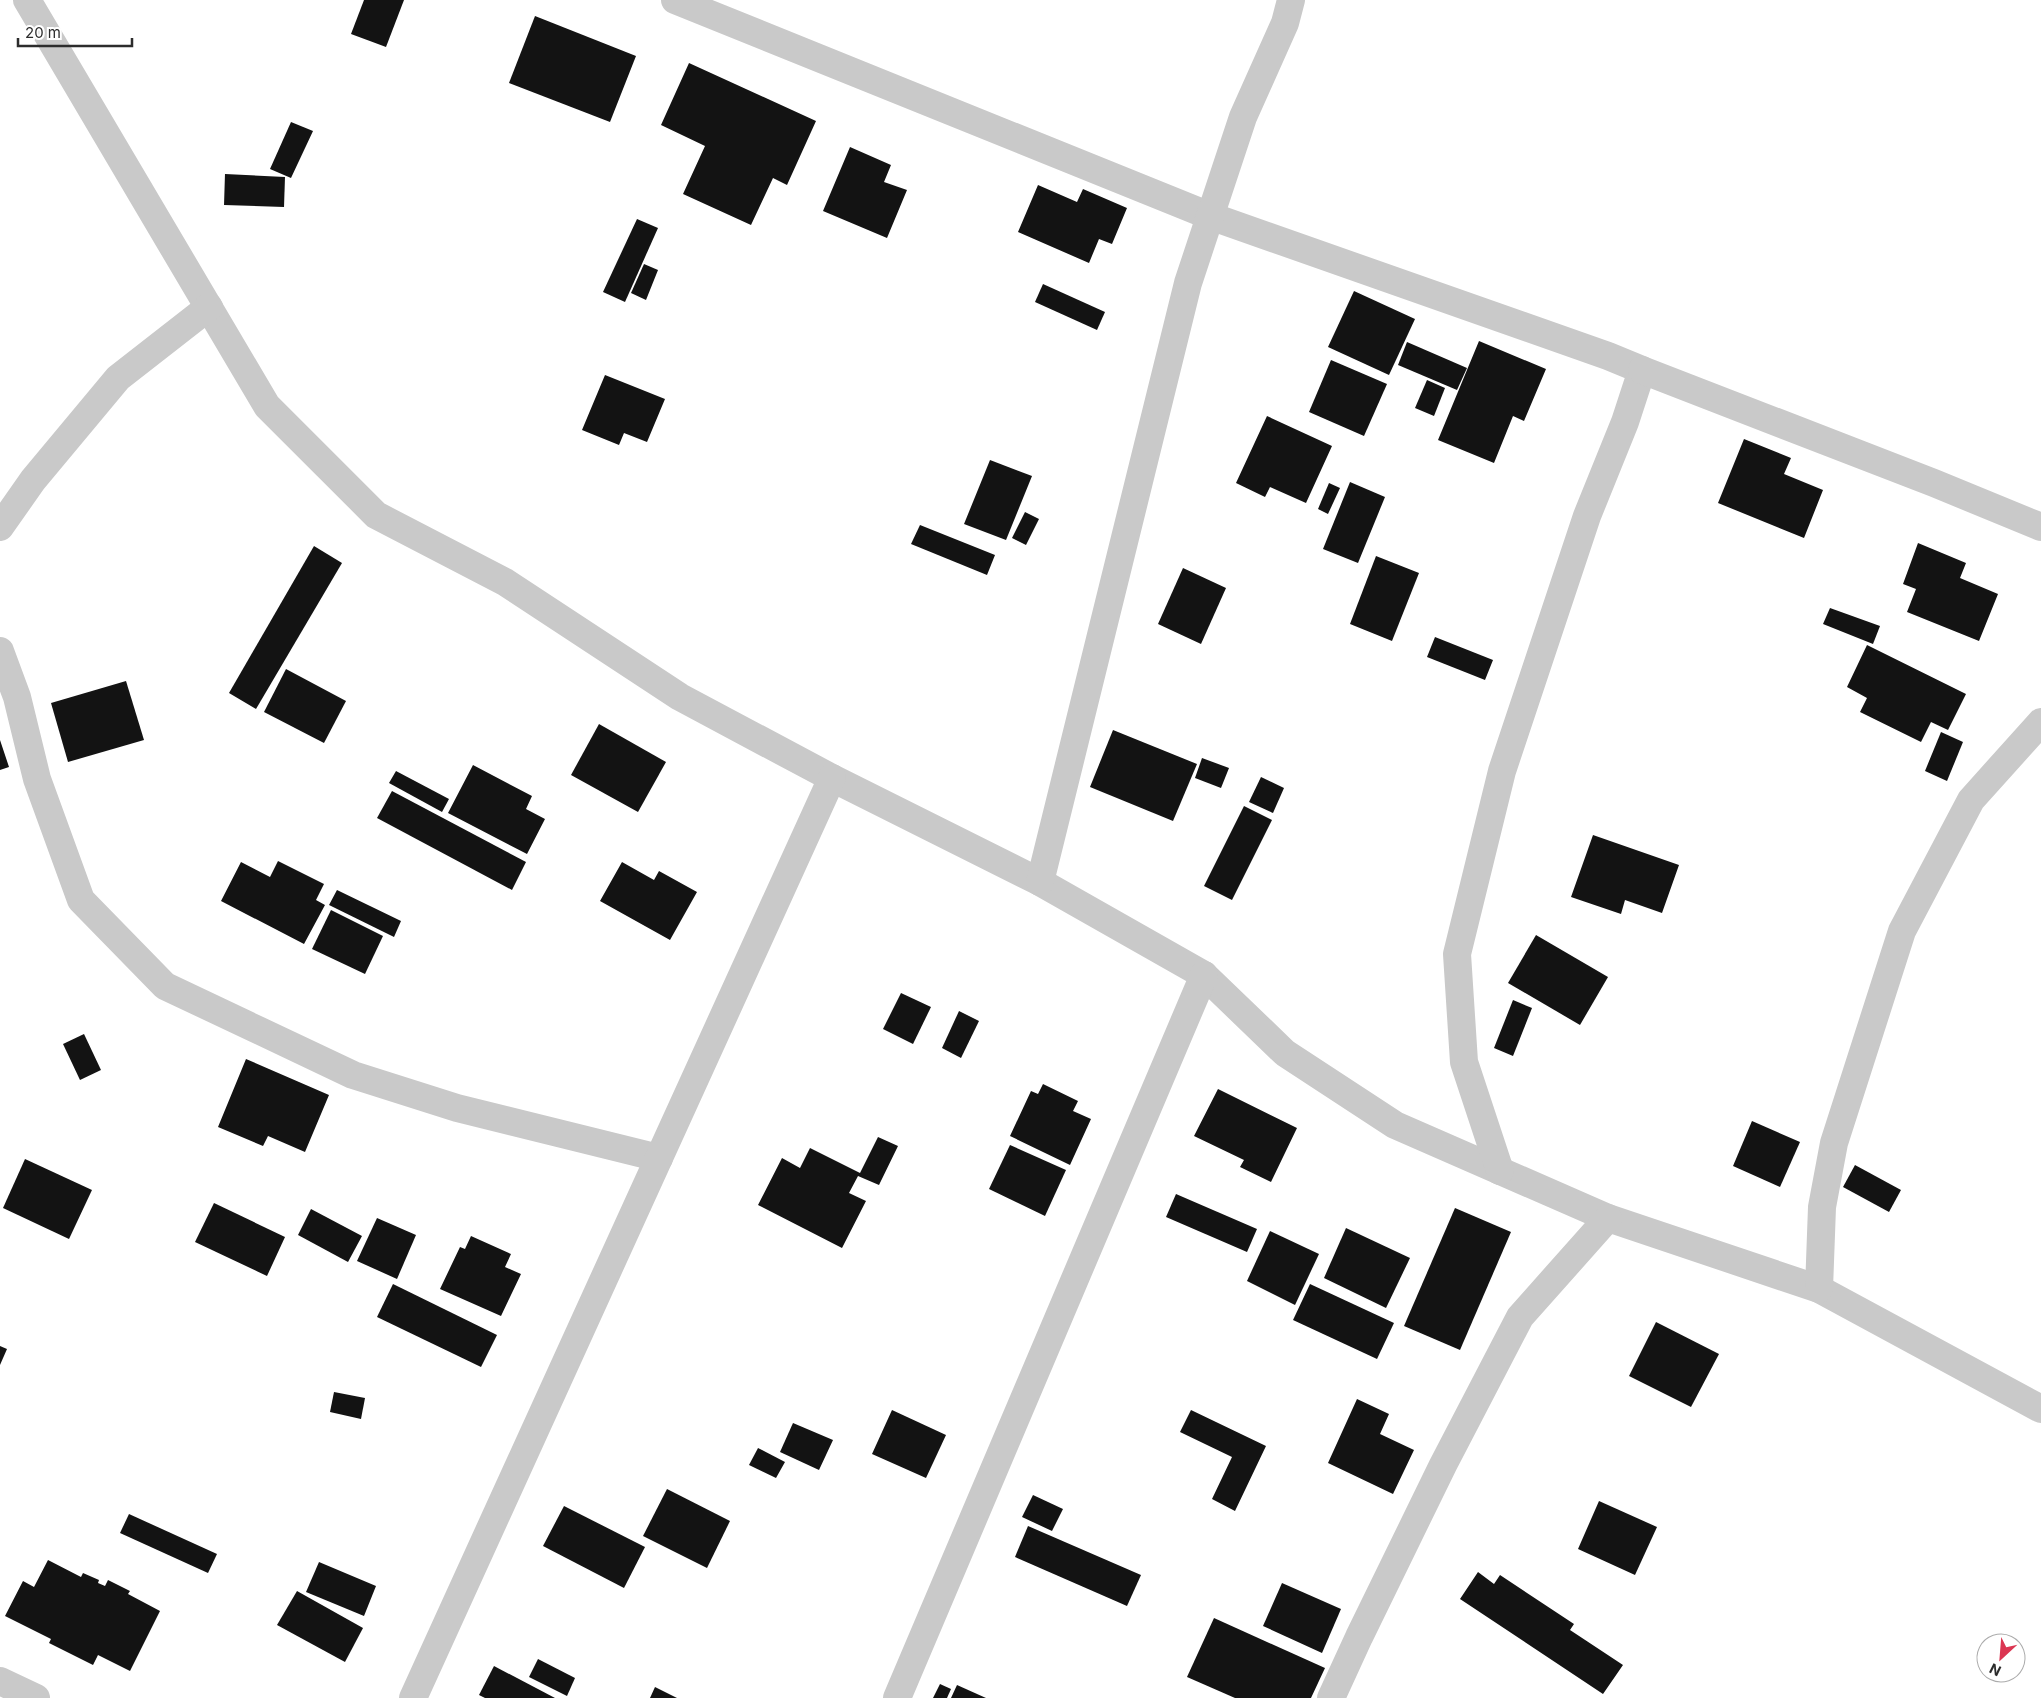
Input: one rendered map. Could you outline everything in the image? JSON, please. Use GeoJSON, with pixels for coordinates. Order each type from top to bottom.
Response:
{"type":"FeatureCollection","features":[{"type":"Feature","properties":{"kind":"street"},"geometry":{"type":"LineString","coordinates":[[27,0],[267,406],[376,515],[505,582],[680,697],[832,778],[1040,882],[1204,975],[1285,1053],[1395,1126],[1608,1218],[1819,1289],[2041,1409]]}},
{"type":"Feature","properties":{"kind":"street"},"geometry":{"type":"LineString","coordinates":[[675,0],[1210,216],[1608,356],[2041,527]]}},
{"type":"Feature","properties":{"kind":"street"},"geometry":{"type":"LineString","coordinates":[[1040,882],[1188,283],[1243,117],[1285,23],[1291,0]]}},
{"type":"Feature","properties":{"kind":"street"},"geometry":{"type":"LineString","coordinates":[[0,527],[32,480],[118,378],[208,307]]}},
{"type":"Feature","properties":{"kind":"street"},"geometry":{"type":"LineString","coordinates":[[1500,1171],[1464,1062],[1457,954],[1502,771],[1587,516],[1625,422],[1642,370]]}},
{"type":"Feature","properties":{"kind":"street"},"geometry":{"type":"LineString","coordinates":[[0,652],[17,697],[37,779],[81,900],[165,986],[353,1076],[458,1108],[659,1158]]}},
{"type":"Feature","properties":{"kind":"street"},"geometry":{"type":"LineString","coordinates":[[1819,1289],[1822,1207],[1834,1142],[1902,931],[1972,800],[2041,722]]}},
{"type":"Feature","properties":{"kind":"street"},"geometry":{"type":"LineString","coordinates":[[413,1698],[832,778]]}},
{"type":"Feature","properties":{"kind":"street"},"geometry":{"type":"LineString","coordinates":[[897,1698],[1204,975]]}},
{"type":"Feature","properties":{"kind":"street"},"geometry":{"type":"LineString","coordinates":[[1331,1698],[1443,1465],[1520,1317],[1608,1218]]}},
{"type":"Feature","properties":{"kind":"street"},"geometry":{"type":"LineString","coordinates":[[0,1681],[36,1698]]}},
{"type":"Feature","properties":{"kind":"building"},"geometry":{"type":"Polygon","coordinates":[[[364,0],[404,0],[386,47],[351,34],[364,0]]]}},
{"type":"Feature","properties":{"kind":"building"},"geometry":{"type":"Polygon","coordinates":[[[535,16],[636,56],[610,122],[509,83],[535,16]]]}},
{"type":"Feature","properties":{"kind":"building"},"geometry":{"type":"Polygon","coordinates":[[[689,63],[816,121],[787,185],[773,178],[751,225],[683,194],[705,146],[661,125],[689,63]]]}},
{"type":"Feature","properties":{"kind":"building"},"geometry":{"type":"Polygon","coordinates":[[[291,122],[313,131],[291,178],[270,169],[291,122]]]}},
{"type":"Feature","properties":{"kind":"building"},"geometry":{"type":"Polygon","coordinates":[[[850,147],[891,165],[884,182],[907,190],[887,238],[823,211],[850,147]]]}},
{"type":"Feature","properties":{"kind":"building"},"geometry":{"type":"Polygon","coordinates":[[[225,174],[285,177],[284,207],[224,205],[225,174]]]}},
{"type":"Feature","properties":{"kind":"building"},"geometry":{"type":"Polygon","coordinates":[[[1038,185],[1077,202],[1083,189],[1127,208],[1112,244],[1099,239],[1089,263],[1018,232],[1038,185]]]}},
{"type":"Feature","properties":{"kind":"building"},"geometry":{"type":"Polygon","coordinates":[[[637,219],[658,228],[625,302],[603,292],[637,219]]]}},
{"type":"Feature","properties":{"kind":"building"},"geometry":{"type":"Polygon","coordinates":[[[644,264],[658,270],[646,300],[631,293],[644,264]]]}},
{"type":"Feature","properties":{"kind":"building"},"geometry":{"type":"Polygon","coordinates":[[[1043,284],[1105,312],[1097,330],[1035,302],[1043,284]]]}},
{"type":"Feature","properties":{"kind":"building"},"geometry":{"type":"Polygon","coordinates":[[[1354,291],[1415,319],[1389,375],[1328,347],[1354,291]]]}},
{"type":"Feature","properties":{"kind":"building"},"geometry":{"type":"Polygon","coordinates":[[[1479,341],[1546,369],[1524,421],[1513,416],[1494,463],[1438,440],[1479,341]]]}},
{"type":"Feature","properties":{"kind":"building"},"geometry":{"type":"Polygon","coordinates":[[[1407,342],[1467,368],[1457,390],[1398,365],[1407,342]]]}},
{"type":"Feature","properties":{"kind":"building"},"geometry":{"type":"Polygon","coordinates":[[[1331,360],[1387,384],[1364,436],[1309,412],[1331,360]]]}},
{"type":"Feature","properties":{"kind":"building"},"geometry":{"type":"Polygon","coordinates":[[[605,375],[665,399],[647,442],[624,433],[619,445],[582,430],[605,375]]]}},
{"type":"Feature","properties":{"kind":"building"},"geometry":{"type":"Polygon","coordinates":[[[1427,380],[1445,388],[1434,416],[1415,408],[1427,380]]]}},
{"type":"Feature","properties":{"kind":"building"},"geometry":{"type":"Polygon","coordinates":[[[1267,416],[1332,446],[1306,503],[1270,487],[1265,497],[1236,483],[1267,416]]]}},
{"type":"Feature","properties":{"kind":"building"},"geometry":{"type":"Polygon","coordinates":[[[1744,439],[1791,458],[1784,474],[1823,490],[1804,538],[1718,503],[1744,439]]]}},
{"type":"Feature","properties":{"kind":"building"},"geometry":{"type":"Polygon","coordinates":[[[990,460],[1032,476],[1006,540],[964,524],[990,460]]]}},
{"type":"Feature","properties":{"kind":"building"},"geometry":{"type":"Polygon","coordinates":[[[1350,482],[1385,497],[1358,563],[1323,549],[1350,482]]]}},
{"type":"Feature","properties":{"kind":"building"},"geometry":{"type":"Polygon","coordinates":[[[1329,483],[1340,488],[1328,514],[1318,509],[1329,483]]]}},
{"type":"Feature","properties":{"kind":"building"},"geometry":{"type":"Polygon","coordinates":[[[1025,512],[1039,519],[1026,545],[1012,538],[1025,512]]]}},
{"type":"Feature","properties":{"kind":"building"},"geometry":{"type":"Polygon","coordinates":[[[920,525],[995,555],[987,575],[911,544],[920,525]]]}},
{"type":"Feature","properties":{"kind":"building"},"geometry":{"type":"Polygon","coordinates":[[[1918,543],[1966,563],[1960,578],[1998,594],[1979,641],[1907,612],[1916,589],[1903,584],[1918,543]]]}},
{"type":"Feature","properties":{"kind":"building"},"geometry":{"type":"Polygon","coordinates":[[[314,546],[342,563],[256,709],[229,693],[314,546]]]}},
{"type":"Feature","properties":{"kind":"building"},"geometry":{"type":"Polygon","coordinates":[[[1376,556],[1419,573],[1392,641],[1350,624],[1376,556]]]}},
{"type":"Feature","properties":{"kind":"building"},"geometry":{"type":"Polygon","coordinates":[[[1183,568],[1226,588],[1201,644],[1158,624],[1183,568]]]}},
{"type":"Feature","properties":{"kind":"building"},"geometry":{"type":"Polygon","coordinates":[[[1830,608],[1880,626],[1873,644],[1823,624],[1830,608]]]}},
{"type":"Feature","properties":{"kind":"building"},"geometry":{"type":"Polygon","coordinates":[[[1435,637],[1493,660],[1485,680],[1427,657],[1435,637]]]}},
{"type":"Feature","properties":{"kind":"building"},"geometry":{"type":"Polygon","coordinates":[[[1867,645],[1966,694],[1948,730],[1931,722],[1921,742],[1860,712],[1867,698],[1847,687],[1867,645]]]}},
{"type":"Feature","properties":{"kind":"building"},"geometry":{"type":"Polygon","coordinates":[[[286,669],[346,701],[324,743],[264,712],[286,669]]]}},
{"type":"Feature","properties":{"kind":"building"},"geometry":{"type":"Polygon","coordinates":[[[126,681],[144,740],[68,762],[51,703],[126,681]]]}},
{"type":"Feature","properties":{"kind":"building"},"geometry":{"type":"Polygon","coordinates":[[[599,724],[666,762],[638,812],[571,775],[599,724]]]}},
{"type":"Feature","properties":{"kind":"building"},"geometry":{"type":"Polygon","coordinates":[[[1113,730],[1197,764],[1173,821],[1090,787],[1113,730]]]}},
{"type":"Feature","properties":{"kind":"building"},"geometry":{"type":"Polygon","coordinates":[[[1941,732],[1963,742],[1947,781],[1925,771],[1941,732]]]}},
{"type":"Feature","properties":{"kind":"building"},"geometry":{"type":"Polygon","coordinates":[[[0,740],[9,767],[0,770],[0,740]]]}},
{"type":"Feature","properties":{"kind":"building"},"geometry":{"type":"Polygon","coordinates":[[[1202,758],[1229,768],[1221,788],[1195,778],[1202,758]]]}},
{"type":"Feature","properties":{"kind":"building"},"geometry":{"type":"Polygon","coordinates":[[[473,765],[532,796],[526,809],[545,819],[527,854],[448,813],[473,765]]]}},
{"type":"Feature","properties":{"kind":"building"},"geometry":{"type":"Polygon","coordinates":[[[396,771],[449,799],[442,812],[389,783],[396,771]]]}},
{"type":"Feature","properties":{"kind":"building"},"geometry":{"type":"Polygon","coordinates":[[[1261,777],[1284,788],[1273,813],[1249,802],[1261,777]]]}},
{"type":"Feature","properties":{"kind":"building"},"geometry":{"type":"Polygon","coordinates":[[[392,791],[526,862],[512,890],[377,818],[392,791]]]}},
{"type":"Feature","properties":{"kind":"building"},"geometry":{"type":"Polygon","coordinates":[[[1244,806],[1272,820],[1232,900],[1204,886],[1244,806]]]}},
{"type":"Feature","properties":{"kind":"building"},"geometry":{"type":"Polygon","coordinates":[[[1593,835],[1679,865],[1662,913],[1625,900],[1621,914],[1571,897],[1593,835]]]}},
{"type":"Feature","properties":{"kind":"building"},"geometry":{"type":"Polygon","coordinates":[[[278,861],[324,884],[316,900],[325,905],[304,944],[221,901],[241,862],[270,877],[278,861]]]}},
{"type":"Feature","properties":{"kind":"building"},"geometry":{"type":"Polygon","coordinates":[[[622,862],[654,880],[659,871],[697,892],[670,940],[600,901],[622,862]]]}},
{"type":"Feature","properties":{"kind":"building"},"geometry":{"type":"Polygon","coordinates":[[[337,890],[401,921],[394,937],[329,905],[337,890]]]}},
{"type":"Feature","properties":{"kind":"building"},"geometry":{"type":"Polygon","coordinates":[[[331,910],[383,936],[365,974],[312,949],[331,910]]]}},
{"type":"Feature","properties":{"kind":"building"},"geometry":{"type":"Polygon","coordinates":[[[1536,935],[1608,977],[1580,1025],[1508,983],[1536,935]]]}},
{"type":"Feature","properties":{"kind":"building"},"geometry":{"type":"Polygon","coordinates":[[[901,993],[931,1007],[913,1044],[883,1029],[901,993]]]}},
{"type":"Feature","properties":{"kind":"building"},"geometry":{"type":"Polygon","coordinates":[[[1513,1000],[1532,1008],[1513,1056],[1494,1048],[1513,1000]]]}},
{"type":"Feature","properties":{"kind":"building"},"geometry":{"type":"Polygon","coordinates":[[[959,1011],[979,1021],[961,1058],[942,1048],[959,1011]]]}},
{"type":"Feature","properties":{"kind":"building"},"geometry":{"type":"Polygon","coordinates":[[[84,1034],[101,1070],[80,1080],[63,1044],[84,1034]]]}},
{"type":"Feature","properties":{"kind":"building"},"geometry":{"type":"Polygon","coordinates":[[[246,1059],[329,1095],[305,1152],[268,1136],[263,1146],[218,1127],[246,1059]]]}},
{"type":"Feature","properties":{"kind":"building"},"geometry":{"type":"Polygon","coordinates":[[[1043,1084],[1078,1101],[1073,1111],[1091,1119],[1070,1165],[1010,1136],[1031,1091],[1038,1094],[1043,1084]]]}},
{"type":"Feature","properties":{"kind":"building"},"geometry":{"type":"Polygon","coordinates":[[[1218,1089],[1297,1128],[1271,1182],[1240,1167],[1244,1160],[1194,1136],[1218,1089]]]}},
{"type":"Feature","properties":{"kind":"building"},"geometry":{"type":"Polygon","coordinates":[[[1752,1121],[1800,1142],[1780,1187],[1733,1166],[1752,1121]]]}},
{"type":"Feature","properties":{"kind":"building"},"geometry":{"type":"Polygon","coordinates":[[[878,1137],[898,1146],[879,1185],[858,1176],[849,1193],[866,1201],[842,1248],[758,1205],[782,1158],[800,1168],[810,1148],[860,1173],[878,1137]]]}},
{"type":"Feature","properties":{"kind":"building"},"geometry":{"type":"Polygon","coordinates":[[[1010,1145],[1066,1170],[1045,1216],[989,1189],[1010,1145]]]}},
{"type":"Feature","properties":{"kind":"building"},"geometry":{"type":"Polygon","coordinates":[[[25,1159],[92,1190],[69,1239],[3,1208],[25,1159]]]}},
{"type":"Feature","properties":{"kind":"building"},"geometry":{"type":"Polygon","coordinates":[[[1855,1165],[1901,1190],[1889,1212],[1843,1187],[1855,1165]]]}},
{"type":"Feature","properties":{"kind":"building"},"geometry":{"type":"Polygon","coordinates":[[[1176,1194],[1257,1229],[1247,1252],[1166,1217],[1176,1194]]]}},
{"type":"Feature","properties":{"kind":"building"},"geometry":{"type":"Polygon","coordinates":[[[214,1203],[285,1237],[267,1276],[195,1242],[214,1203]]]}},
{"type":"Feature","properties":{"kind":"building"},"geometry":{"type":"Polygon","coordinates":[[[1455,1208],[1511,1232],[1460,1350],[1404,1326],[1455,1208]]]}},
{"type":"Feature","properties":{"kind":"building"},"geometry":{"type":"Polygon","coordinates":[[[311,1209],[362,1236],[348,1262],[298,1235],[311,1209]]]}},
{"type":"Feature","properties":{"kind":"building"},"geometry":{"type":"Polygon","coordinates":[[[377,1218],[416,1235],[397,1279],[357,1261],[377,1218]]]}},
{"type":"Feature","properties":{"kind":"building"},"geometry":{"type":"Polygon","coordinates":[[[1346,1228],[1410,1258],[1386,1308],[1324,1278],[1346,1228]]]}},
{"type":"Feature","properties":{"kind":"building"},"geometry":{"type":"Polygon","coordinates":[[[1270,1231],[1319,1254],[1295,1305],[1247,1281],[1270,1231]]]}},
{"type":"Feature","properties":{"kind":"building"},"geometry":{"type":"Polygon","coordinates":[[[471,1236],[511,1254],[505,1267],[521,1274],[501,1316],[440,1289],[460,1247],[465,1249],[471,1236]]]}},
{"type":"Feature","properties":{"kind":"building"},"geometry":{"type":"Polygon","coordinates":[[[393,1284],[497,1335],[481,1367],[377,1317],[393,1284]]]}},
{"type":"Feature","properties":{"kind":"building"},"geometry":{"type":"Polygon","coordinates":[[[1310,1284],[1394,1323],[1377,1359],[1293,1320],[1310,1284]]]}},
{"type":"Feature","properties":{"kind":"building"},"geometry":{"type":"Polygon","coordinates":[[[1656,1322],[1719,1354],[1691,1407],[1629,1376],[1656,1322]]]}},
{"type":"Feature","properties":{"kind":"building"},"geometry":{"type":"Polygon","coordinates":[[[0,1346],[7,1349],[0,1365],[0,1346]]]}},
{"type":"Feature","properties":{"kind":"building"},"geometry":{"type":"Polygon","coordinates":[[[334,1392],[365,1398],[361,1419],[330,1412],[334,1392]]]}},
{"type":"Feature","properties":{"kind":"building"},"geometry":{"type":"Polygon","coordinates":[[[1357,1399],[1389,1414],[1380,1434],[1414,1450],[1393,1494],[1328,1463],[1357,1399]]]}},
{"type":"Feature","properties":{"kind":"building"},"geometry":{"type":"Polygon","coordinates":[[[892,1410],[946,1435],[926,1478],[872,1454],[892,1410]]]}},
{"type":"Feature","properties":{"kind":"building"},"geometry":{"type":"Polygon","coordinates":[[[1191,1410],[1266,1446],[1235,1511],[1212,1499],[1232,1457],[1180,1432],[1191,1410]]]}},
{"type":"Feature","properties":{"kind":"building"},"geometry":{"type":"Polygon","coordinates":[[[793,1423],[833,1440],[819,1470],[780,1452],[793,1423]]]}},
{"type":"Feature","properties":{"kind":"building"},"geometry":{"type":"Polygon","coordinates":[[[758,1448],[785,1462],[776,1478],[749,1465],[758,1448]]]}},
{"type":"Feature","properties":{"kind":"building"},"geometry":{"type":"Polygon","coordinates":[[[667,1489],[730,1521],[707,1568],[643,1536],[667,1489]]]}},
{"type":"Feature","properties":{"kind":"building"},"geometry":{"type":"Polygon","coordinates":[[[1033,1495],[1063,1509],[1052,1531],[1022,1517],[1033,1495]]]}},
{"type":"Feature","properties":{"kind":"building"},"geometry":{"type":"Polygon","coordinates":[[[1599,1501],[1657,1527],[1635,1575],[1578,1549],[1599,1501]]]}},
{"type":"Feature","properties":{"kind":"building"},"geometry":{"type":"Polygon","coordinates":[[[564,1506],[645,1547],[624,1588],[543,1546],[564,1506]]]}},
{"type":"Feature","properties":{"kind":"building"},"geometry":{"type":"Polygon","coordinates":[[[129,1514],[217,1554],[208,1573],[120,1533],[129,1514]]]}},
{"type":"Feature","properties":{"kind":"building"},"geometry":{"type":"Polygon","coordinates":[[[1028,1526],[1141,1575],[1127,1606],[1015,1557],[1028,1526]]]}},
{"type":"Feature","properties":{"kind":"building"},"geometry":{"type":"Polygon","coordinates":[[[48,1560],[81,1577],[83,1573],[99,1580],[98,1583],[105,1586],[108,1580],[130,1591],[128,1594],[160,1611],[130,1671],[98,1655],[93,1665],[49,1643],[51,1639],[5,1616],[23,1581],[34,1587],[48,1560]]]}},
{"type":"Feature","properties":{"kind":"building"},"geometry":{"type":"Polygon","coordinates":[[[319,1562],[376,1586],[364,1616],[306,1592],[319,1562]]]}},
{"type":"Feature","properties":{"kind":"building"},"geometry":{"type":"Polygon","coordinates":[[[1478,1572],[1494,1584],[1500,1575],[1574,1624],[1570,1630],[1623,1665],[1603,1694],[1460,1599],[1478,1572]]]}},
{"type":"Feature","properties":{"kind":"building"},"geometry":{"type":"Polygon","coordinates":[[[1282,1583],[1341,1609],[1322,1653],[1263,1626],[1282,1583]]]}},
{"type":"Feature","properties":{"kind":"building"},"geometry":{"type":"Polygon","coordinates":[[[297,1591],[363,1628],[345,1662],[277,1625],[297,1591]]]}},
{"type":"Feature","properties":{"kind":"building"},"geometry":{"type":"Polygon","coordinates":[[[1214,1618],[1325,1668],[1311,1698],[1235,1698],[1187,1677],[1214,1618]]]}},
{"type":"Feature","properties":{"kind":"building"},"geometry":{"type":"Polygon","coordinates":[[[538,1659],[575,1678],[567,1696],[529,1677],[538,1659]]]}},
{"type":"Feature","properties":{"kind":"building"},"geometry":{"type":"Polygon","coordinates":[[[494,1666],[555,1698],[485,1698],[479,1695],[494,1666]]]}},
{"type":"Feature","properties":{"kind":"building"},"geometry":{"type":"Polygon","coordinates":[[[940,1684],[951,1689],[947,1698],[933,1698],[940,1684]]]}},
{"type":"Feature","properties":{"kind":"building"},"geometry":{"type":"Polygon","coordinates":[[[957,1685],[986,1698],[951,1698],[957,1685]]]}},
{"type":"Feature","properties":{"kind":"building"},"geometry":{"type":"Polygon","coordinates":[[[655,1687],[677,1698],[650,1698],[655,1687]]]}}]}
